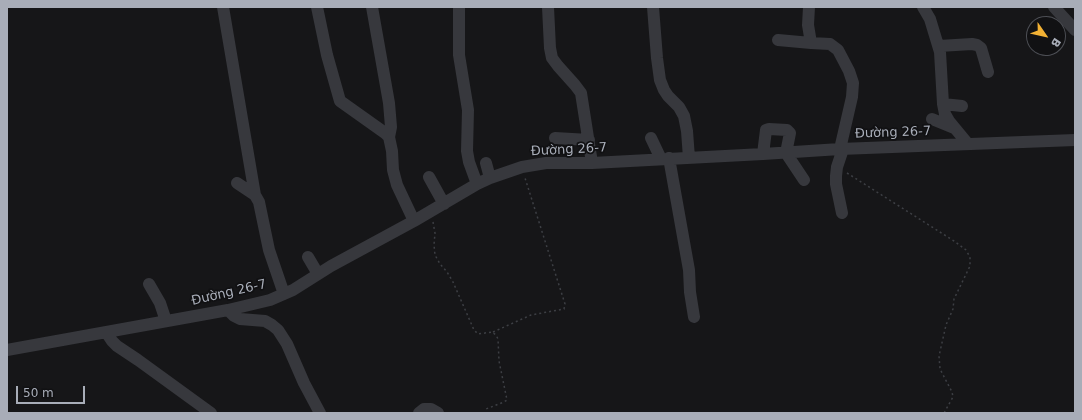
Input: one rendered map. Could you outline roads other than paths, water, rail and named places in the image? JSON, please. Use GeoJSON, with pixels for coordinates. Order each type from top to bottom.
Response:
{"type":"FeatureCollection","features":[{"type":"Feature","properties":{"kind":"street"},"geometry":{"type":"LineString","coordinates":[[222,7],[255,195],[259,202],[269,250],[284,294]]}},
{"type":"Feature","properties":{"kind":"street"},"geometry":{"type":"LineString","coordinates":[[317,7],[326,55],[340,101],[385,132],[389,137]]}},
{"type":"Feature","properties":{"kind":"street"},"geometry":{"type":"LineString","coordinates":[[372,7],[389,103],[391,127],[389,137],[392,151],[393,170],[397,184],[414,221]]}},
{"type":"Feature","properties":{"kind":"street"},"geometry":{"type":"LineString","coordinates":[[459,7],[459,55],[468,110],[467,151],[469,162],[477,184]]}},
{"type":"Feature","properties":{"kind":"street"},"geometry":{"type":"LineString","coordinates":[[548,7],[550,48],[552,58],[576,85],[581,93],[592,163]]}},
{"type":"Feature","properties":{"kind":"street"},"geometry":{"type":"LineString","coordinates":[[653,7],[660,80],[668,96],[680,107],[684,116],[687,131],[689,158]]}},
{"type":"Feature","properties":{"kind":"street"},"geometry":{"type":"LineString","coordinates":[[809,7],[808,25],[811,43]]}},
{"type":"Feature","properties":{"kind":"street"},"geometry":{"type":"LineString","coordinates":[[923,7],[930,19],[939,46],[943,104],[949,121],[968,144]]}},
{"type":"Feature","properties":{"kind":"street"},"geometry":{"type":"LineString","coordinates":[[1054,7],[1075,30]]}},
{"type":"Feature","properties":{"kind":"street"},"geometry":{"type":"LineString","coordinates":[[778,40],[830,44],[838,50],[846,64],[853,83],[852,97],[843,131],[842,149],[837,167],[836,184],[842,213]]}},
{"type":"Feature","properties":{"kind":"street"},"geometry":{"type":"LineString","coordinates":[[939,46],[977,45],[981,48],[988,72]]}},
{"type":"Feature","properties":{"kind":"street"},"geometry":{"type":"LineString","coordinates":[[943,104],[962,106]]}},
{"type":"Feature","properties":{"kind":"street"},"geometry":{"type":"LineString","coordinates":[[932,119],[956,129]]}},
{"type":"Feature","properties":{"kind":"street"},"geometry":{"type":"LineString","coordinates":[[763,154],[766,130],[769,128],[787,130],[790,133],[786,153],[804,180]]}},
{"type":"Feature","properties":{"kind":"street"},"geometry":{"type":"LineString","coordinates":[[555,138],[589,140]]}},
{"type":"Feature","properties":{"kind":"street"},"geometry":{"type":"LineString","coordinates":[[652,138],[665,159],[689,270],[690,292],[694,317]]}},
{"type":"Feature","properties":{"kind":"street","name":"Đường 26-7"},"geometry":{"type":"LineString","coordinates":[[7,350],[228,310],[262,302],[284,294],[477,184],[522,167],[546,163],[592,163],[842,149],[1075,140]]}},
{"type":"Feature","properties":{"kind":"street"},"geometry":{"type":"LineString","coordinates":[[486,163],[490,178]]}},
{"type":"Feature","properties":{"kind":"street"},"geometry":{"type":"LineString","coordinates":[[429,177],[444,204]]}},
{"type":"Feature","properties":{"kind":"street"},"geometry":{"type":"LineString","coordinates":[[237,183],[255,195]]}},
{"type":"Feature","properties":{"kind":"street"},"geometry":{"type":"LineString","coordinates":[[308,257],[318,274]]}},
{"type":"Feature","properties":{"kind":"street"},"geometry":{"type":"LineString","coordinates":[[149,284],[160,303],[166,321]]}},
{"type":"Feature","properties":{"kind":"street"},"geometry":{"type":"LineString","coordinates":[[228,310],[240,319],[265,321],[278,330],[287,344],[304,383],[320,413]]}},
{"type":"Feature","properties":{"kind":"street"},"geometry":{"type":"LineString","coordinates":[[106,332],[117,346],[211,413]]}},
{"type":"Feature","properties":{"kind":"street"},"geometry":{"type":"LineString","coordinates":[[419,413],[424,409],[431,409],[438,413]]}}]}
